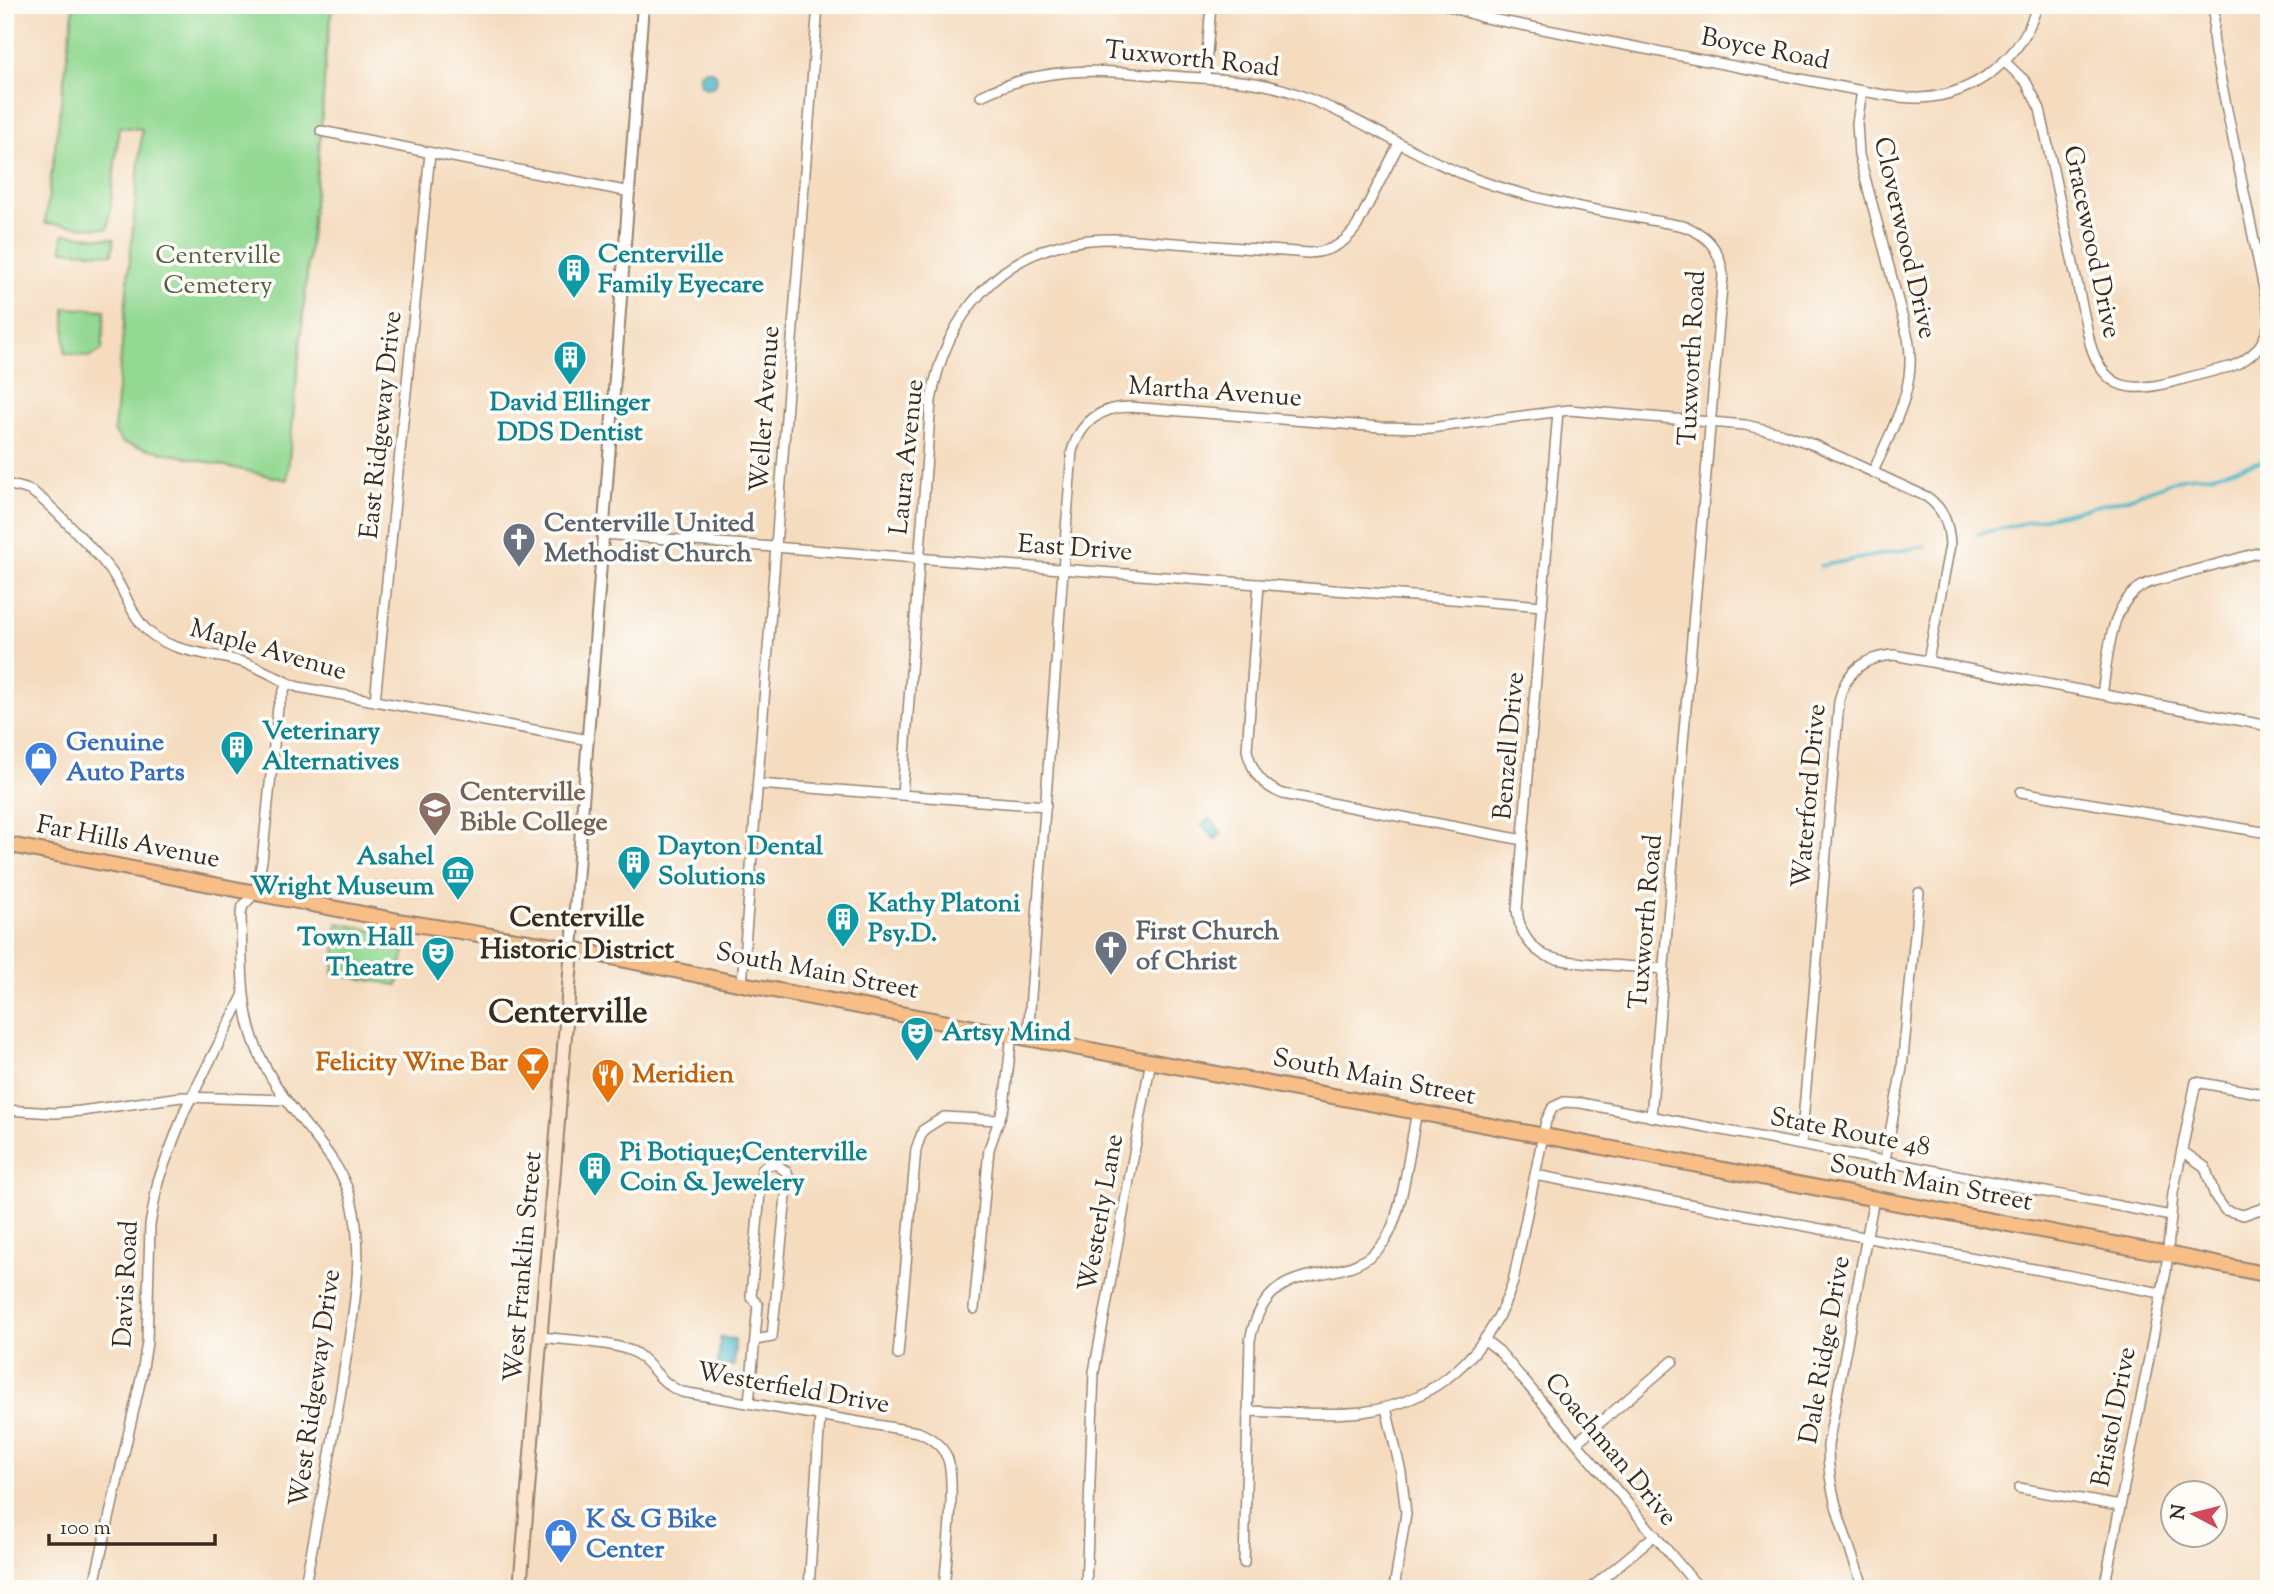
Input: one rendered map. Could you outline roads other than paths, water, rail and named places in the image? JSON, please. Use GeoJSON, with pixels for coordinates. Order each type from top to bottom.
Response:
{"type":"FeatureCollection","features":[{"type":"Feature","properties":{"kind":"main road","name":"Far Hills Avenue"},"geometry":{"type":"LineString","coordinates":[[5,844],[404,922],[572,950]]}},
{"type":"Feature","properties":{"kind":"main road","name":"South Main Street"},"geometry":{"type":"LineString","coordinates":[[572,950],[2269,1275]]}},
{"type":"Feature","properties":{"kind":"main road","name":"West Franklin Street"},"geometry":{"type":"LineString","coordinates":[[520,1589],[572,950]]}},
{"type":"Feature","properties":{"kind":"street"},"geometry":{"type":"LineString","coordinates":[[572,950],[643,5]]}},
{"type":"Feature","properties":{"kind":"street","name":"Weller Avenue"},"geometry":{"type":"LineString","coordinates":[[742,984],[818,5]]}},
{"type":"Feature","properties":{"kind":"street"},"geometry":{"type":"LineString","coordinates":[[1205,78],[1211,5]]}},
{"type":"Feature","properties":{"kind":"street","name":"Boyce Road"},"geometry":{"type":"LineString","coordinates":[[1446,5],[1481,17],[1904,98],[1941,96],[1973,85],[2005,62],[2028,30],[2037,5]]}},
{"type":"Feature","properties":{"kind":"street"},"geometry":{"type":"LineString","coordinates":[[2215,5],[2214,52],[2269,313]]}},
{"type":"Feature","properties":{"kind":"street","name":"Gracewood Drive"},"geometry":{"type":"LineString","coordinates":[[2005,62],[2026,82],[2040,109],[2090,343],[2102,372],[2121,385],[2141,389],[2230,366],[2253,354],[2265,338],[2269,324]]}},
{"type":"Feature","properties":{"kind":"street","name":"Tuxworth Road"},"geometry":{"type":"LineString","coordinates":[[981,96],[1013,82],[1092,69],[1247,82],[1292,92],[1457,172],[1509,190],[1683,226],[1703,235],[1718,253],[1723,275],[1651,1116]]}},
{"type":"Feature","properties":{"kind":"street","name":"Cloverwood Drive"},"geometry":{"type":"LineString","coordinates":[[1861,90],[1857,123],[1859,155],[1908,338],[1912,367],[1906,398],[1873,472]]}},
{"type":"Feature","properties":{"kind":"street"},"geometry":{"type":"LineString","coordinates":[[321,131],[630,192]]}},
{"type":"Feature","properties":{"kind":"street","name":"Laura Avenue"},"geometry":{"type":"LineString","coordinates":[[901,795],[931,401],[939,364],[968,307],[994,279],[1026,258],[1053,247],[1089,240],[1112,238],[1321,252],[1342,243],[1352,234],[1399,144]]}},
{"type":"Feature","properties":{"kind":"street","name":"East Ridgeway Drive"},"geometry":{"type":"LineString","coordinates":[[375,701],[430,153]]}},
{"type":"Feature","properties":{"kind":"street","name":"Martha Avenue"},"geometry":{"type":"LineString","coordinates":[[1028,1036],[1075,442],[1088,421],[1109,408],[1130,407],[1380,427],[1430,428],[1558,411],[1592,411],[1745,425],[1780,433],[1873,472],[1935,503],[1946,520],[1950,545],[1928,661]]}},
{"type":"Feature","properties":{"kind":"street","name":"Benzell Drive"},"geometry":{"type":"LineString","coordinates":[[1558,411],[1517,910],[1521,931],[1544,955],[1563,960],[1664,969]]}},
{"type":"Feature","properties":{"kind":"street","name":"Maple Avenue"},"geometry":{"type":"LineString","coordinates":[[5,484],[22,487],[40,498],[113,574],[142,626],[151,635],[173,646],[244,663],[269,672],[287,683],[589,740]]}},
{"type":"Feature","properties":{"kind":"street","name":"East Drive"},"geometry":{"type":"LineString","coordinates":[[603,534],[1543,606]]}},
{"type":"Feature","properties":{"kind":"street"},"geometry":{"type":"LineString","coordinates":[[2102,694],[2117,617],[2127,597],[2134,590],[2151,582],[2269,550]]}},
{"type":"Feature","properties":{"kind":"street"},"geometry":{"type":"LineString","coordinates":[[1259,583],[1247,750],[1250,763],[1261,782],[1283,794],[1523,840]]}},
{"type":"Feature","properties":{"kind":"street","name":"Waterford Drive"},"geometry":{"type":"LineString","coordinates":[[1801,1145],[1841,691],[1853,670],[1870,659],[1894,655],[2269,726]]}},
{"type":"Feature","properties":{"kind":"street"},"geometry":{"type":"LineString","coordinates":[[256,892],[262,861],[278,707],[287,683]]}},
{"type":"Feature","properties":{"kind":"street"},"geometry":{"type":"LineString","coordinates":[[758,784],[1046,806]]}},
{"type":"Feature","properties":{"kind":"street"},"geometry":{"type":"LineString","coordinates":[[2021,792],[2269,833]]}},
{"type":"Feature","properties":{"kind":"street","name":"West Ridgeway Drive"},"geometry":{"type":"LineString","coordinates":[[256,892],[243,906],[241,913],[243,996],[249,1032],[254,1046],[286,1100],[320,1142],[343,1179],[353,1210],[356,1241],[352,1323],[330,1465],[304,1589]]}},
{"type":"Feature","properties":{"kind":"street"},"geometry":{"type":"LineString","coordinates":[[1885,1160],[1902,1068],[1919,893]]}},
{"type":"Feature","properties":{"kind":"street","name":"Davis Road"},"geometry":{"type":"LineString","coordinates":[[93,1589],[142,1374],[147,1342],[149,1250],[154,1199],[175,1134],[243,996]]}},
{"type":"Feature","properties":{"kind":"street"},"geometry":{"type":"LineString","coordinates":[[974,1309],[989,1149],[1004,1106],[1012,1034]]}},
{"type":"Feature","properties":{"kind":"street","name":"Westerly Lane"},"geometry":{"type":"LineString","coordinates":[[1086,1589],[1094,1372],[1151,1060]]}},
{"type":"Feature","properties":{"kind":"street","name":"Bristol Drive"},"geometry":{"type":"LineString","coordinates":[[2104,1589],[2161,1293],[2171,1216],[2196,1082],[2269,1095]]}},
{"type":"Feature","properties":{"kind":"street"},"geometry":{"type":"LineString","coordinates":[[5,1110],[55,1113],[192,1098],[286,1100]]}},
{"type":"Feature","properties":{"kind":"street","name":"State Route 48"},"geometry":{"type":"LineString","coordinates":[[1248,1411],[1346,1413],[1385,1408],[1415,1397],[1458,1370],[1485,1340],[1506,1304],[1548,1114],[1553,1107],[1564,1102],[1651,1116],[2171,1216]]}},
{"type":"Feature","properties":{"kind":"street"},"geometry":{"type":"LineString","coordinates":[[1244,1563],[1250,1339],[1259,1312],[1273,1293],[1284,1285],[1311,1274],[1354,1265],[1376,1251],[1384,1242],[1396,1215],[1417,1111]]}},
{"type":"Feature","properties":{"kind":"street"},"geometry":{"type":"LineString","coordinates":[[898,1355],[919,1139],[923,1130],[944,1117],[998,1120]]}},
{"type":"Feature","properties":{"kind":"street"},"geometry":{"type":"LineString","coordinates":[[2182,1151],[2205,1167],[2215,1196],[2225,1210],[2243,1215],[2269,1206]]}},
{"type":"Feature","properties":{"kind":"street"},"geometry":{"type":"LineString","coordinates":[[749,1403],[758,1305],[751,1297],[762,1169],[768,1164],[777,1165],[788,1175],[772,1337],[755,1340]]}},
{"type":"Feature","properties":{"kind":"street"},"geometry":{"type":"LineString","coordinates":[[1535,1175],[2161,1293]]}},
{"type":"Feature","properties":{"kind":"street","name":"Dale Ridge Drive"},"geometry":{"type":"LineString","coordinates":[[1864,1589],[1835,1503],[1828,1464],[1828,1445],[1874,1198]]}},
{"type":"Feature","properties":{"kind":"street","name":"Westerfield Drive"},"geometry":{"type":"LineString","coordinates":[[541,1337],[627,1349],[645,1361],[662,1381],[682,1392],[927,1435],[942,1449],[951,1469],[944,1589]]}},
{"type":"Feature","properties":{"kind":"street","name":"Coachman Drive"},"geometry":{"type":"LineString","coordinates":[[1485,1340],[1499,1351],[1700,1589]]}},
{"type":"Feature","properties":{"kind":"street"},"geometry":{"type":"LineString","coordinates":[[1577,1442],[1672,1361]]}},
{"type":"Feature","properties":{"kind":"street"},"geometry":{"type":"LineString","coordinates":[[1385,1408],[1401,1472],[1406,1513],[1394,1589]]}},
{"type":"Feature","properties":{"kind":"street"},"geometry":{"type":"LineString","coordinates":[[808,1589],[820,1416]]}},
{"type":"Feature","properties":{"kind":"street"},"geometry":{"type":"LineString","coordinates":[[2019,1488],[2120,1506]]}},
{"type":"Feature","properties":{"kind":"street"},"geometry":{"type":"LineString","coordinates":[[1590,1589],[1655,1535]]}},
{"type":"Feature","properties":{"kind":"water"},"geometry":{"type":"Polygon","coordinates":[[[708,70],[714,73],[717,79],[714,85],[708,88],[702,85],[699,79],[702,73],[708,70]]]}},
{"type":"Feature","properties":{"kind":"water"},"geometry":{"type":"Polygon","coordinates":[[[1210,818],[1222,833],[1215,839],[1202,825],[1210,818]]]}},
{"type":"Feature","properties":{"kind":"water"},"geometry":{"type":"Polygon","coordinates":[[[720,1338],[735,1339],[734,1366],[718,1365],[720,1338]]]}},
{"type":"Feature","properties":{"kind":"waterway"},"geometry":{"type":"LineString","coordinates":[[1978,534],[2125,499],[2185,477],[2212,475],[2269,459]]}},
{"type":"Feature","properties":{"kind":"waterway"},"geometry":{"type":"LineString","coordinates":[[1820,566],[1925,546]]}},
{"type":"Feature","properties":{"kind":"place","name":"Centerville Family Eyecare"},"geometry":{"type":"Point","coordinates":[574,300]}},
{"type":"Feature","properties":{"kind":"place","name":"David Ellinger DDS Dentist"},"geometry":{"type":"Point","coordinates":[570,387]}},
{"type":"Feature","properties":{"kind":"place","name":"Centerville United Methodist Church"},"geometry":{"type":"Point","coordinates":[519,569]}},
{"type":"Feature","properties":{"kind":"place","name":"Veterinary Alternatives"},"geometry":{"type":"Point","coordinates":[237,777]}},
{"type":"Feature","properties":{"kind":"place","name":"Genuine Auto Parts"},"geometry":{"type":"Point","coordinates":[41,788]}},
{"type":"Feature","properties":{"kind":"place","name":"Centerville Bible College"},"geometry":{"type":"Point","coordinates":[435,838]}},
{"type":"Feature","properties":{"kind":"place","name":"Dayton Dental Solutions"},"geometry":{"type":"Point","coordinates":[634,892]}},
{"type":"Feature","properties":{"kind":"place","name":"Asahel Wright Museum"},"geometry":{"type":"Point","coordinates":[458,902]}},
{"type":"Feature","properties":{"kind":"place","name":"Kathy Platoni Psy.D."},"geometry":{"type":"Point","coordinates":[843,949]}},
{"type":"Feature","properties":{"kind":"place","name":"First Church of Christ"},"geometry":{"type":"Point","coordinates":[1111,977]}},
{"type":"Feature","properties":{"kind":"place","name":"Town Hall Theatre"},"geometry":{"type":"Point","coordinates":[438,983]}},
{"type":"Feature","properties":{"kind":"place","name":"Artsy Mind"},"geometry":{"type":"Point","coordinates":[917,1063]}},
{"type":"Feature","properties":{"kind":"place","name":"Felicity Wine Bar"},"geometry":{"type":"Point","coordinates":[533,1093]}},
{"type":"Feature","properties":{"kind":"place","name":"Meridien"},"geometry":{"type":"Point","coordinates":[608,1105]}},
{"type":"Feature","properties":{"kind":"place","name":"Pi Botique;Centerville Coin & Jewelery"},"geometry":{"type":"Point","coordinates":[595,1198]}},
{"type":"Feature","properties":{"kind":"place","name":"K & G Bike Center"},"geometry":{"type":"Point","coordinates":[561,1565]}},
{"type":"Feature","properties":{"kind":"district","name":"Centerville Historic District"},"geometry":{"type":"Point","coordinates":[577,935]}},
{"type":"Feature","properties":{"kind":"district","name":"Centerville"},"geometry":{"type":"Point","coordinates":[568,1014]}},
{"type":"Feature","properties":{"kind":"park label","name":"Centerville Cemetery"},"geometry":{"type":"Point","coordinates":[218,271]}}]}
